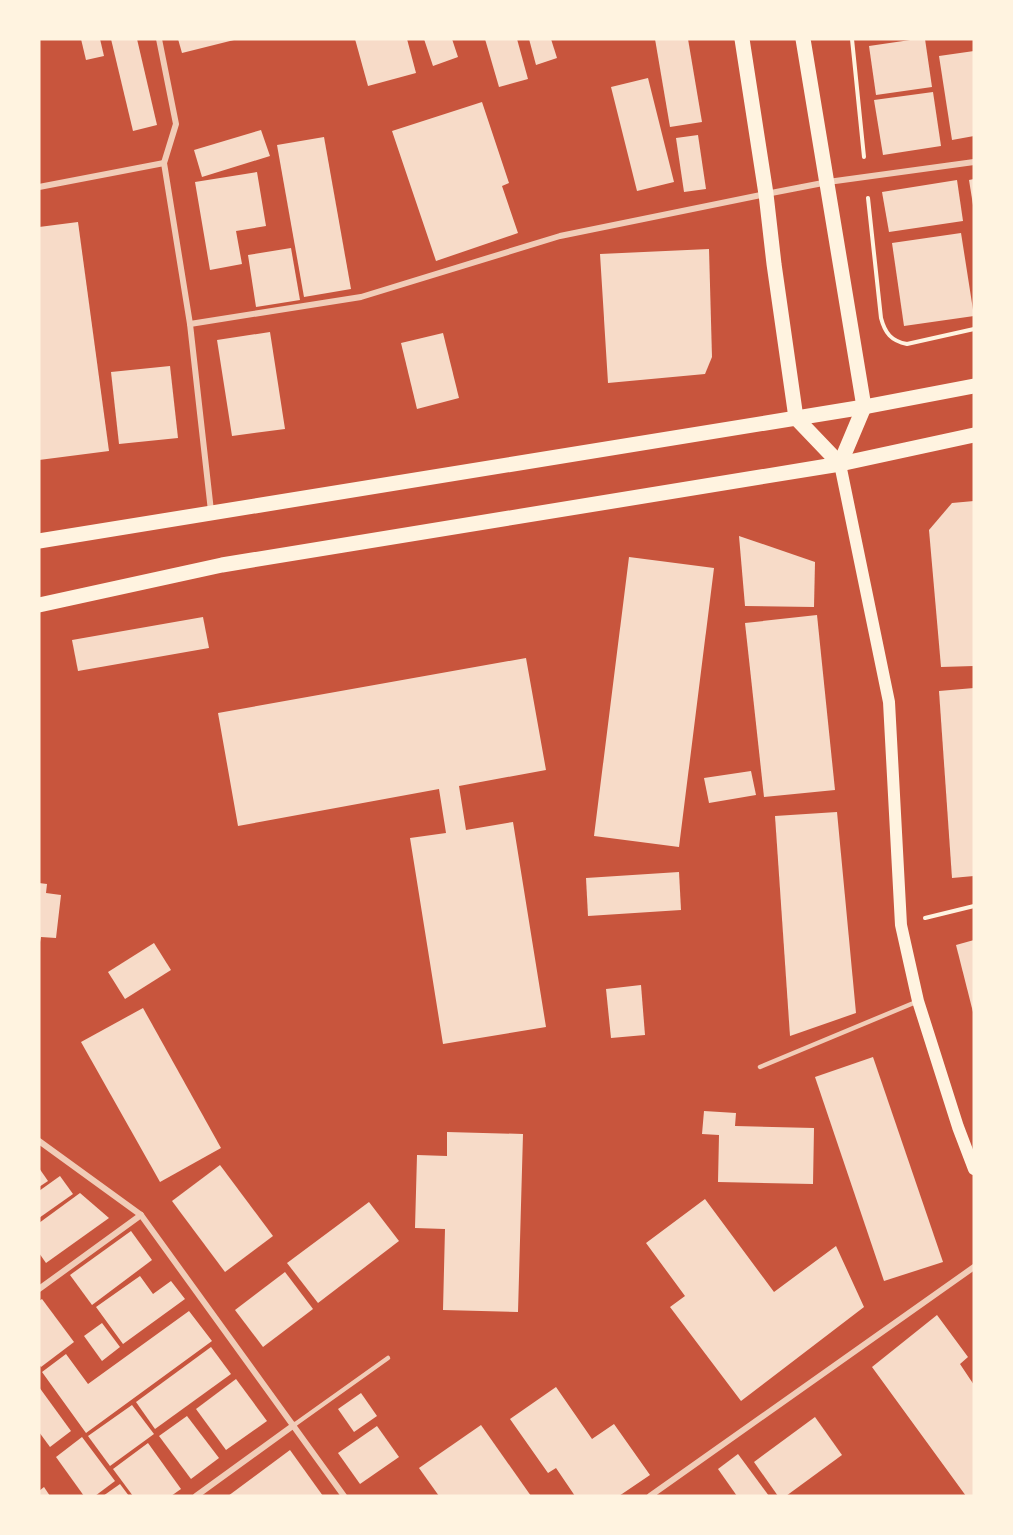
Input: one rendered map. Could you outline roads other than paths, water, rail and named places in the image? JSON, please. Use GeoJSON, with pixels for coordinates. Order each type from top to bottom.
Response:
{"type":"FeatureCollection","features":[{"type":"Feature","properties":{"kind":"main road"},"geometry":{"type":"LineString","coordinates":[[742,39],[766,194],[796,418],[840,464],[889,702],[901,925],[918,1001],[958,1127],[974,1169]]}},
{"type":"Feature","properties":{"kind":"main road"},"geometry":{"type":"LineString","coordinates":[[803,39],[864,407],[840,464]]}},
{"type":"Feature","properties":{"kind":"main road"},"geometry":{"type":"LineString","coordinates":[[39,541],[864,407],[974,386]]}},
{"type":"Feature","properties":{"kind":"main road"},"geometry":{"type":"LineString","coordinates":[[39,605],[222,565],[840,464],[974,435]]}},
{"type":"Feature","properties":{"kind":"street"},"geometry":{"type":"LineString","coordinates":[[159,39],[176,124],[164,163],[190,324],[211,512]]}},
{"type":"Feature","properties":{"kind":"street"},"geometry":{"type":"LineString","coordinates":[[190,324],[361,297],[560,236],[828,182],[974,162]]}},
{"type":"Feature","properties":{"kind":"street"},"geometry":{"type":"LineString","coordinates":[[39,187],[164,163]]}},
{"type":"Feature","properties":{"kind":"street"},"geometry":{"type":"LineString","coordinates":[[39,1141],[141,1215],[344,1496]]}},
{"type":"Feature","properties":{"kind":"street"},"geometry":{"type":"LineString","coordinates":[[39,1289],[141,1215]]}},
{"type":"Feature","properties":{"kind":"street"},"geometry":{"type":"LineString","coordinates":[[650,1496],[974,1267]]}},
{"type":"Feature","properties":{"kind":"street"},"geometry":{"type":"LineString","coordinates":[[196,1496],[294,1425]]}},
{"type":"Feature","properties":{"kind":"lane"},"geometry":{"type":"LineString","coordinates":[[760,1067],[918,1001]]}},
{"type":"Feature","properties":{"kind":"lane"},"geometry":{"type":"LineString","coordinates":[[294,1425],[388,1358]]}}]}
